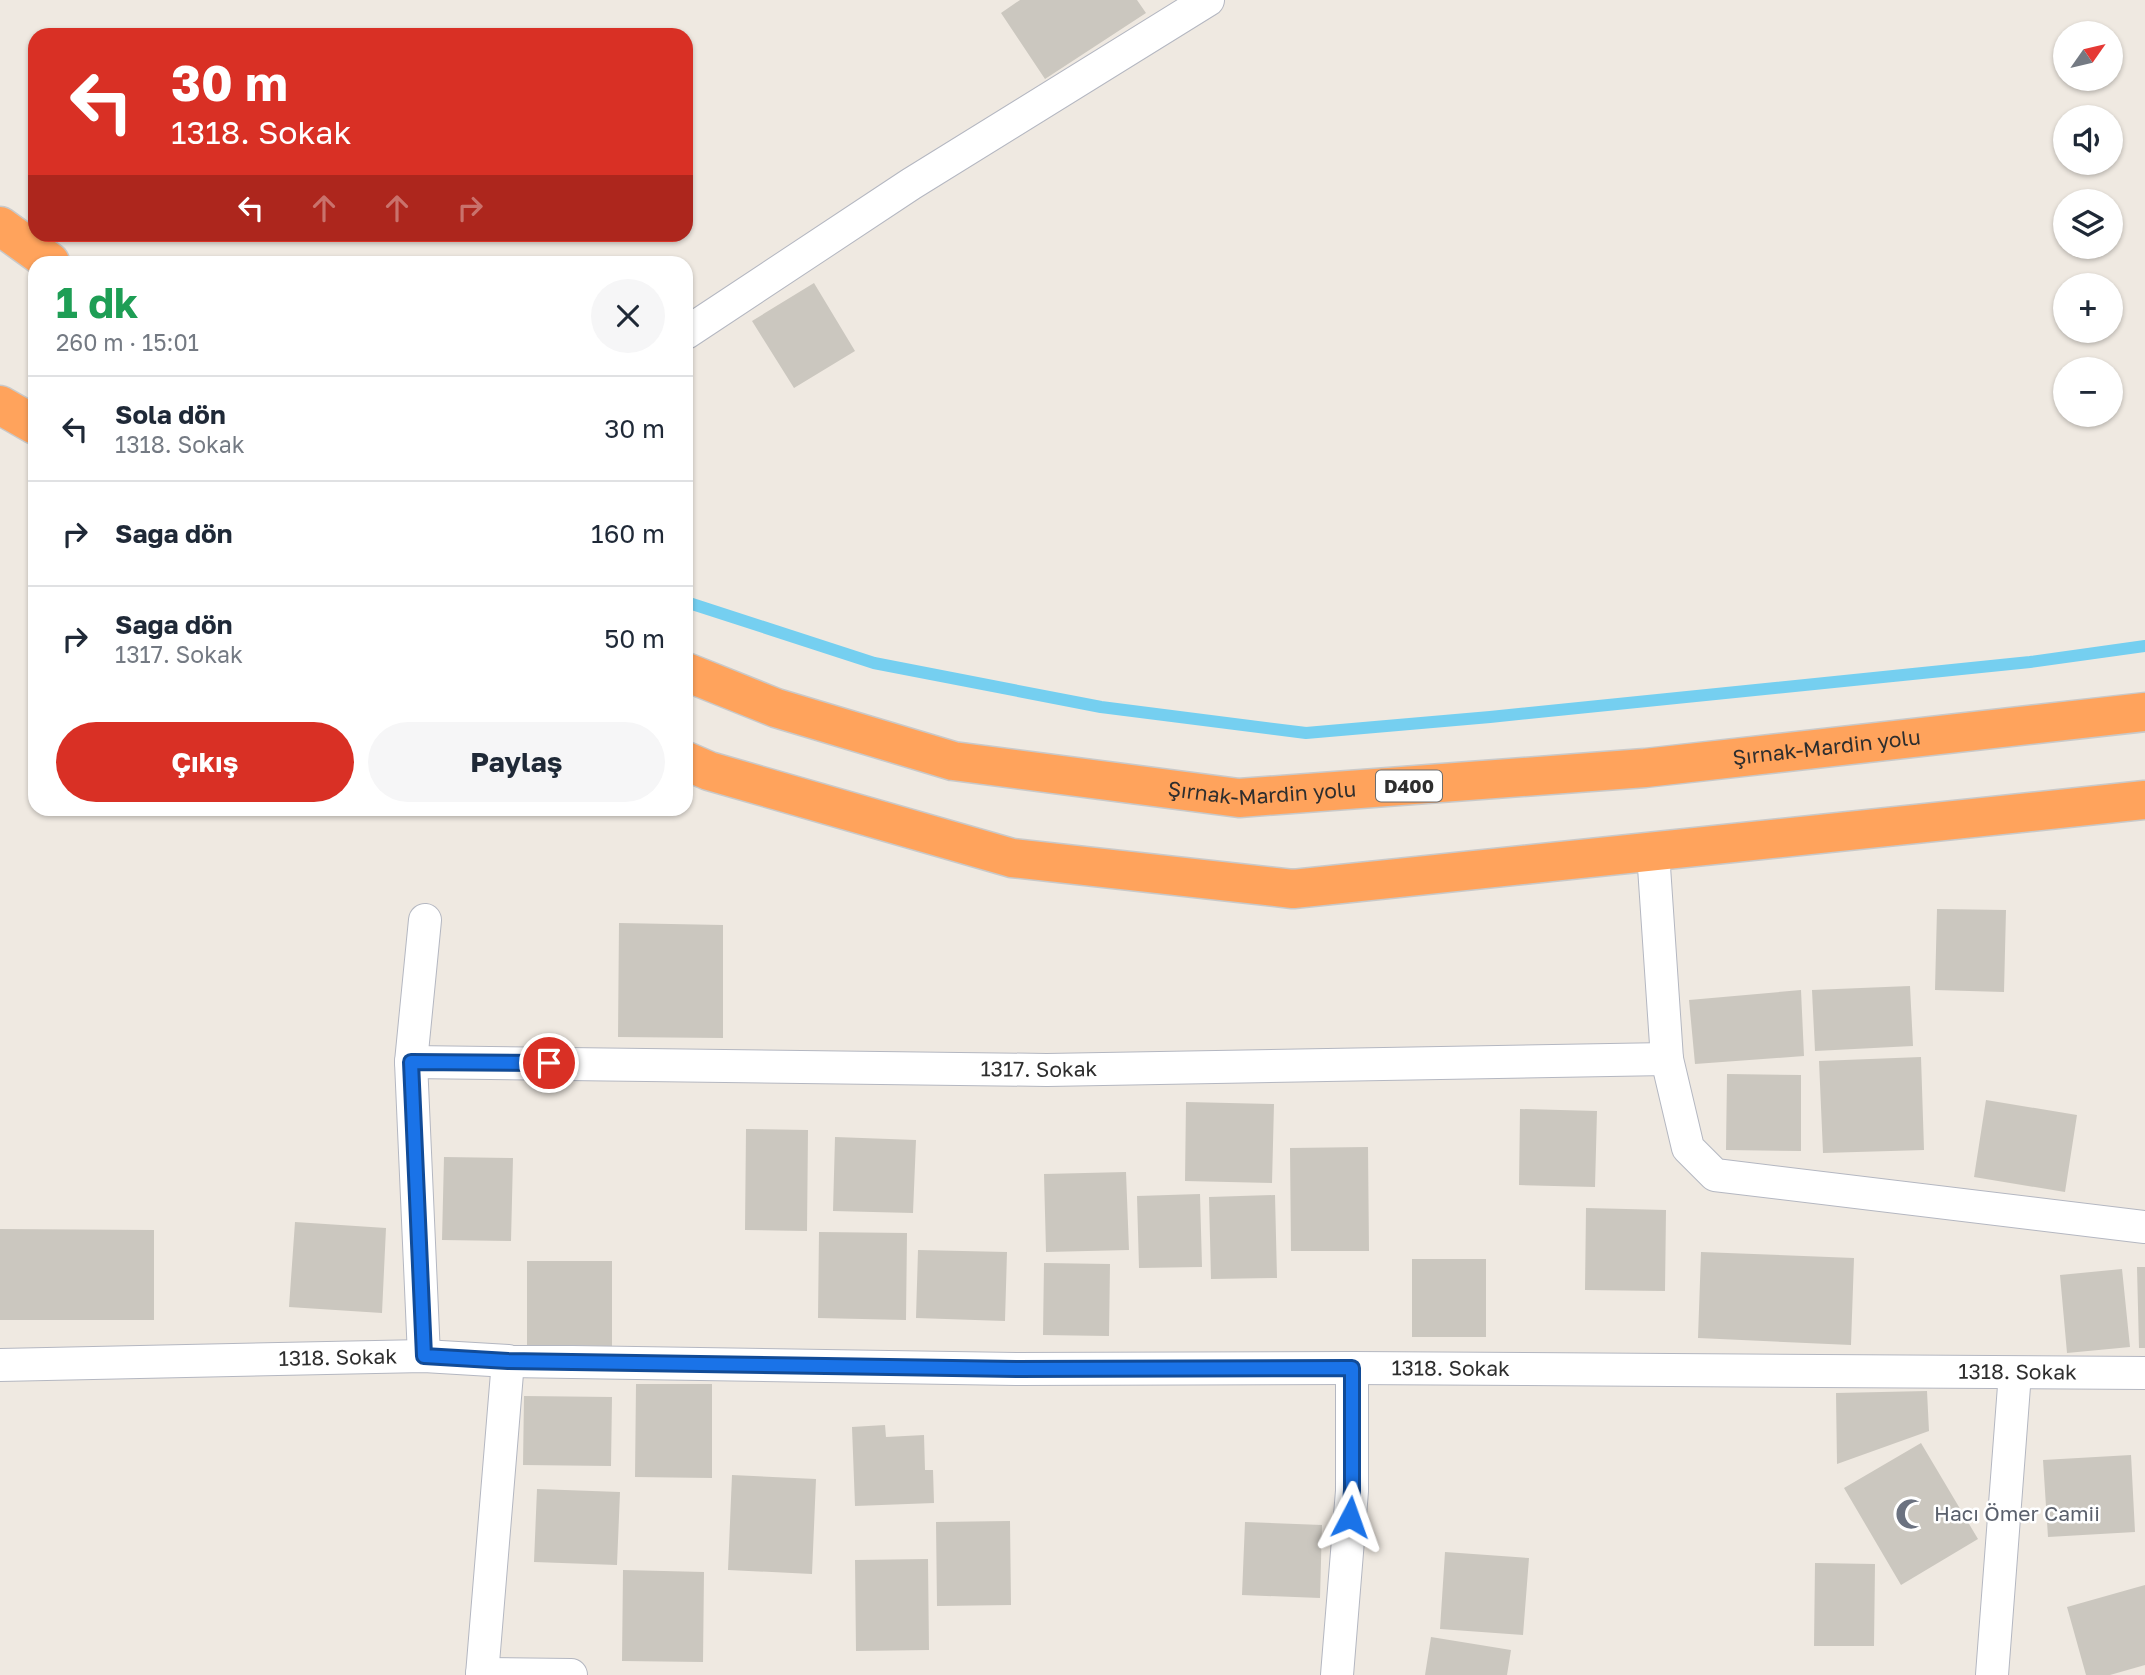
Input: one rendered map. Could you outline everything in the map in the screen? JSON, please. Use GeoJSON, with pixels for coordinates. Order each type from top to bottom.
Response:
{"type":"FeatureCollection","features":[{"type":"Feature","properties":{"kind":"highway"},"geometry":{"type":"LineString","coordinates":[[0,226],[42,256]]}},
{"type":"Feature","properties":{"kind":"highway"},"geometry":{"type":"LineString","coordinates":[[0,405],[28,421]]}},
{"type":"Feature","properties":{"kind":"highway","name":"Şırnak-Mardin yolu"},"geometry":{"type":"LineString","coordinates":[[693,675],[776,708],[953,761],[1239,798],[1645,768],[2145,712]]}},
{"type":"Feature","properties":{"kind":"highway"},"geometry":{"type":"LineString","coordinates":[[693,764],[709,771],[1012,859],[1293,889],[2145,800]]}},
{"type":"Feature","properties":{"kind":"street"},"geometry":{"type":"LineString","coordinates":[[693,328],[912,184],[1209,0]]}},
{"type":"Feature","properties":{"kind":"street"},"geometry":{"type":"LineString","coordinates":[[1653,852],[1667,1059],[1688,1148],[1715,1175],[2145,1227]]}},
{"type":"Feature","properties":{"kind":"street"},"geometry":{"type":"LineString","coordinates":[[424,1356],[411,1062],[425,920]]}},
{"type":"Feature","properties":{"kind":"street","name":"1317. Sokak"},"geometry":{"type":"LineString","coordinates":[[411,1062],[1048,1070],[1667,1059]]}},
{"type":"Feature","properties":{"kind":"street","name":"1318. Sokak"},"geometry":{"type":"LineString","coordinates":[[0,1365],[424,1356],[508,1361],[1016,1369],[1352,1368],[2145,1373]]}},
{"type":"Feature","properties":{"kind":"street"},"geometry":{"type":"LineString","coordinates":[[508,1361],[482,1674],[571,1675]]}},
{"type":"Feature","properties":{"kind":"street"},"geometry":{"type":"LineString","coordinates":[[1337,1675],[1352,1490],[1352,1368]]}},
{"type":"Feature","properties":{"kind":"street"},"geometry":{"type":"LineString","coordinates":[[1992,1675],[2015,1373]]}},
{"type":"Feature","properties":{"kind":"building"},"geometry":{"type":"Polygon","coordinates":[[[1020,0],[1137,0],[1146,13],[1045,79],[1001,13],[1020,0]]]}},
{"type":"Feature","properties":{"kind":"building"},"geometry":{"type":"Polygon","coordinates":[[[814,283],[855,351],[794,388],[752,321],[814,283]]]}},
{"type":"Feature","properties":{"kind":"building"},"geometry":{"type":"Polygon","coordinates":[[[1937,909],[2006,910],[2004,992],[1935,990],[1937,909]]]}},
{"type":"Feature","properties":{"kind":"building"},"geometry":{"type":"Polygon","coordinates":[[[619,923],[723,925],[723,1038],[618,1037],[619,923]]]}},
{"type":"Feature","properties":{"kind":"building"},"geometry":{"type":"Polygon","coordinates":[[[1910,986],[1913,1046],[1815,1051],[1812,990],[1910,986]]]}},
{"type":"Feature","properties":{"kind":"building"},"geometry":{"type":"Polygon","coordinates":[[[1801,990],[1804,1056],[1695,1064],[1689,1000],[1801,990]]]}},
{"type":"Feature","properties":{"kind":"building"},"geometry":{"type":"Polygon","coordinates":[[[1921,1057],[1924,1150],[1823,1153],[1819,1061],[1921,1057]]]}},
{"type":"Feature","properties":{"kind":"building"},"geometry":{"type":"Polygon","coordinates":[[[1727,1074],[1801,1075],[1801,1151],[1726,1150],[1727,1074]]]}},
{"type":"Feature","properties":{"kind":"building"},"geometry":{"type":"Polygon","coordinates":[[[1986,1100],[2077,1115],[2065,1192],[1974,1177],[1986,1100]]]}},
{"type":"Feature","properties":{"kind":"building"},"geometry":{"type":"Polygon","coordinates":[[[1186,1102],[1274,1104],[1272,1183],[1185,1181],[1186,1102]]]}},
{"type":"Feature","properties":{"kind":"building"},"geometry":{"type":"Polygon","coordinates":[[[1520,1109],[1597,1111],[1595,1187],[1519,1185],[1520,1109]]]}},
{"type":"Feature","properties":{"kind":"building"},"geometry":{"type":"Polygon","coordinates":[[[746,1129],[808,1130],[807,1231],[745,1230],[746,1129]]]}},
{"type":"Feature","properties":{"kind":"building"},"geometry":{"type":"Polygon","coordinates":[[[835,1137],[916,1140],[913,1213],[833,1211],[835,1137]]]}},
{"type":"Feature","properties":{"kind":"building"},"geometry":{"type":"Polygon","coordinates":[[[1368,1147],[1369,1251],[1291,1251],[1290,1148],[1368,1147]]]}},
{"type":"Feature","properties":{"kind":"building"},"geometry":{"type":"Polygon","coordinates":[[[444,1157],[513,1158],[511,1241],[442,1240],[444,1157]]]}},
{"type":"Feature","properties":{"kind":"building"},"geometry":{"type":"Polygon","coordinates":[[[1126,1172],[1129,1250],[1046,1252],[1044,1174],[1126,1172]]]}},
{"type":"Feature","properties":{"kind":"building"},"geometry":{"type":"Polygon","coordinates":[[[1200,1194],[1202,1267],[1139,1268],[1137,1196],[1200,1194]]]}},
{"type":"Feature","properties":{"kind":"building"},"geometry":{"type":"Polygon","coordinates":[[[1275,1195],[1277,1278],[1211,1279],[1209,1197],[1275,1195]]]}},
{"type":"Feature","properties":{"kind":"building"},"geometry":{"type":"Polygon","coordinates":[[[1586,1208],[1666,1210],[1665,1291],[1585,1290],[1586,1208]]]}},
{"type":"Feature","properties":{"kind":"building"},"geometry":{"type":"Polygon","coordinates":[[[295,1222],[386,1228],[382,1313],[289,1307],[295,1222]]]}},
{"type":"Feature","properties":{"kind":"building"},"geometry":{"type":"Polygon","coordinates":[[[0,1229],[154,1230],[154,1320],[0,1320],[0,1229]]]}},
{"type":"Feature","properties":{"kind":"building"},"geometry":{"type":"Polygon","coordinates":[[[819,1232],[907,1233],[906,1320],[818,1318],[819,1232]]]}},
{"type":"Feature","properties":{"kind":"building"},"geometry":{"type":"Polygon","coordinates":[[[918,1250],[1007,1252],[1005,1321],[916,1318],[918,1250]]]}},
{"type":"Feature","properties":{"kind":"building"},"geometry":{"type":"Polygon","coordinates":[[[1701,1252],[1854,1258],[1851,1345],[1698,1338],[1701,1252]]]}},
{"type":"Feature","properties":{"kind":"building"},"geometry":{"type":"Polygon","coordinates":[[[1412,1259],[1486,1259],[1486,1337],[1412,1337],[1412,1259]]]}},
{"type":"Feature","properties":{"kind":"building"},"geometry":{"type":"Polygon","coordinates":[[[527,1261],[612,1261],[612,1346],[527,1345],[527,1261]]]}},
{"type":"Feature","properties":{"kind":"building"},"geometry":{"type":"Polygon","coordinates":[[[1044,1263],[1110,1264],[1109,1336],[1043,1335],[1044,1263]]]}},
{"type":"Feature","properties":{"kind":"building"},"geometry":{"type":"Polygon","coordinates":[[[2137,1267],[2145,1267],[2145,1348],[2139,1348],[2137,1267]]]}},
{"type":"Feature","properties":{"kind":"building"},"geometry":{"type":"Polygon","coordinates":[[[2122,1269],[2130,1347],[2067,1353],[2060,1275],[2122,1269]]]}},
{"type":"Feature","properties":{"kind":"building"},"geometry":{"type":"Polygon","coordinates":[[[636,1384],[712,1384],[712,1478],[635,1477],[636,1384]]]}},
{"type":"Feature","properties":{"kind":"building"},"geometry":{"type":"Polygon","coordinates":[[[1927,1391],[1929,1431],[1837,1464],[1836,1393],[1927,1391]]]}},
{"type":"Feature","properties":{"kind":"building"},"geometry":{"type":"Polygon","coordinates":[[[524,1396],[612,1397],[611,1466],[523,1465],[524,1396]]]}},
{"type":"Feature","properties":{"kind":"building"},"geometry":{"type":"Polygon","coordinates":[[[885,1425],[886,1437],[924,1435],[925,1470],[933,1470],[934,1503],[855,1506],[852,1427],[885,1425]]]}},
{"type":"Feature","properties":{"kind":"building","name":"Hacı Ömer Camii"},"geometry":{"type":"Polygon","coordinates":[[[1921,1443],[1978,1539],[1901,1585],[1844,1488],[1921,1443]]]}},
{"type":"Feature","properties":{"kind":"building"},"geometry":{"type":"Polygon","coordinates":[[[2131,1455],[2135,1532],[2048,1537],[2043,1460],[2131,1455]]]}},
{"type":"Feature","properties":{"kind":"building"},"geometry":{"type":"Polygon","coordinates":[[[732,1475],[816,1479],[812,1574],[728,1570],[732,1475]]]}},
{"type":"Feature","properties":{"kind":"building"},"geometry":{"type":"Polygon","coordinates":[[[537,1489],[620,1492],[617,1565],[534,1562],[537,1489]]]}},
{"type":"Feature","properties":{"kind":"building"},"geometry":{"type":"Polygon","coordinates":[[[1010,1521],[1011,1605],[937,1606],[936,1522],[1010,1521]]]}},
{"type":"Feature","properties":{"kind":"building"},"geometry":{"type":"Polygon","coordinates":[[[1245,1522],[1322,1525],[1320,1598],[1242,1595],[1245,1522]]]}},
{"type":"Feature","properties":{"kind":"building"},"geometry":{"type":"Polygon","coordinates":[[[1445,1552],[1529,1558],[1523,1635],[1440,1629],[1445,1552]]]}},
{"type":"Feature","properties":{"kind":"building"},"geometry":{"type":"Polygon","coordinates":[[[928,1559],[929,1650],[856,1651],[855,1560],[928,1559]]]}},
{"type":"Feature","properties":{"kind":"building"},"geometry":{"type":"Polygon","coordinates":[[[1815,1563],[1875,1564],[1874,1646],[1814,1646],[1815,1563]]]}},
{"type":"Feature","properties":{"kind":"building"},"geometry":{"type":"Polygon","coordinates":[[[623,1570],[704,1572],[703,1662],[622,1661],[623,1570]]]}},
{"type":"Feature","properties":{"kind":"building"},"geometry":{"type":"Polygon","coordinates":[[[2145,1585],[2145,1665],[2110,1675],[2086,1675],[2067,1607],[2145,1585]]]}},
{"type":"Feature","properties":{"kind":"building"},"geometry":{"type":"Polygon","coordinates":[[[1431,1637],[1511,1650],[1507,1675],[1425,1675],[1431,1637]]]}},
{"type":"Feature","properties":{"kind":"waterway"},"geometry":{"type":"LineString","coordinates":[[693,604],[874,663],[1101,707],[1306,733],[2030,662],[2145,646]]}},
{"type":"Feature","properties":{"kind":"place","name":"Hacı Ömer Camii"},"geometry":{"type":"Point","coordinates":[1911,1514]}},
{"type":"Feature","properties":{"kind":"route"},"geometry":{"type":"LineString","coordinates":[[549,1063],[411,1062],[424,1356],[508,1361],[1016,1369],[1352,1368],[1350,1517]]}}]}
